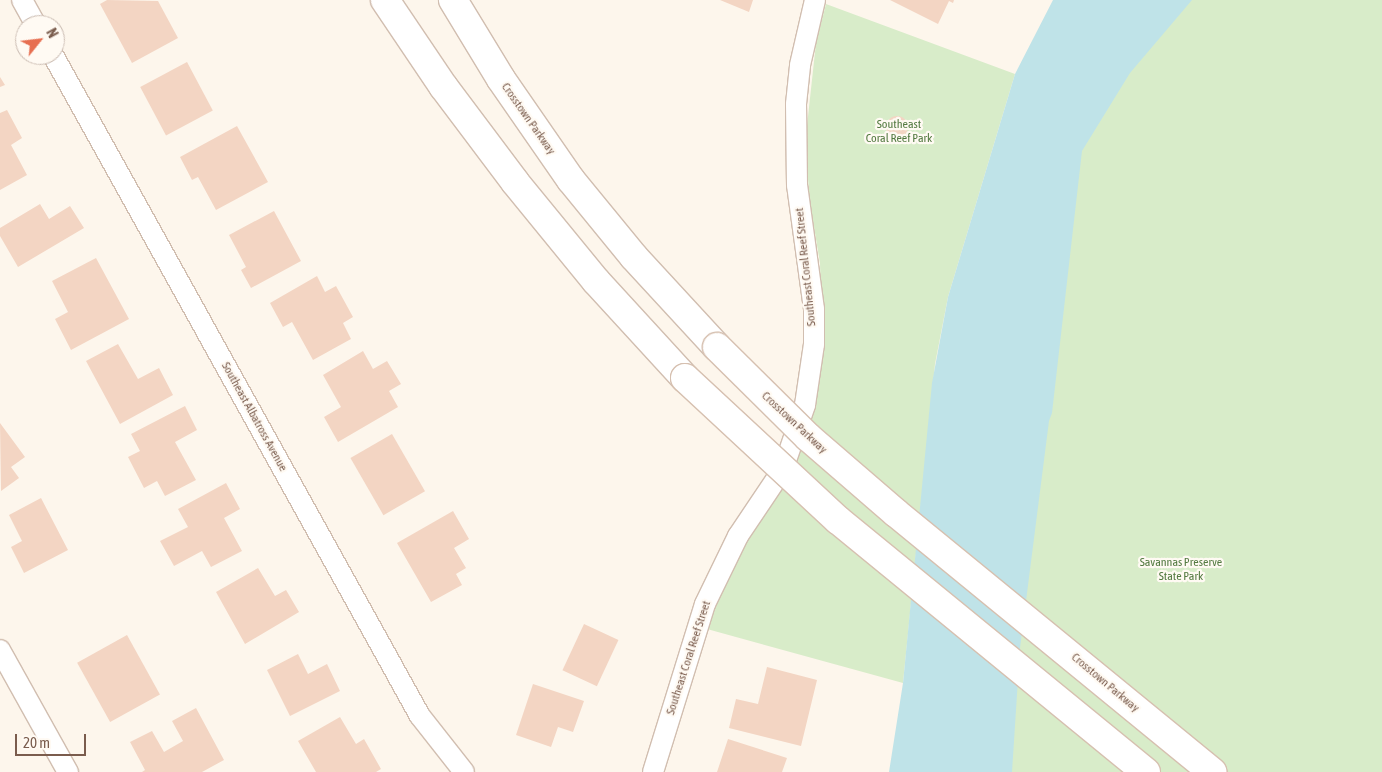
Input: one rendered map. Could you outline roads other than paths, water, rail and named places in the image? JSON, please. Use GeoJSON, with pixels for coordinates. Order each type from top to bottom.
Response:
{"type":"FeatureCollection","features":[{"type":"Feature","properties":{"kind":"main road"},"geometry":{"type":"LineString","coordinates":[[385,0],[443,86],[515,182],[596,281],[685,378],[838,520],[1146,772]]}},
{"type":"Feature","properties":{"kind":"main road","name":"Crosstown Parkway"},"geometry":{"type":"LineString","coordinates":[[453,0],[501,79],[571,180],[634,257],[717,347],[808,437],[889,507],[1214,772]]}},
{"type":"Feature","properties":{"kind":"street"},"geometry":{"type":"LineString","coordinates":[[22,0],[30,15]]}},
{"type":"Feature","properties":{"kind":"street","name":"Southeast Coral Reef Street"},"geometry":{"type":"LineString","coordinates":[[653,772],[705,604],[738,536],[784,469],[805,405],[814,344],[814,309],[797,185],[796,104],[800,65],[814,0]]}},
{"type":"Feature","properties":{"kind":"street","name":"Southeast Albatross Avenue"},"geometry":{"type":"LineString","coordinates":[[59,65],[420,716],[464,772]]}},
{"type":"Feature","properties":{"kind":"street"},"geometry":{"type":"LineString","coordinates":[[0,650],[68,772]]}},
{"type":"Feature","properties":{"kind":"water"},"geometry":{"type":"Polygon","coordinates":[[[1053,0],[1192,0],[1130,73],[1082,151],[1052,413],[1049,421],[1020,648],[1012,772],[889,772],[903,683],[932,383],[948,297],[1015,74],[1053,0]]]}},
{"type":"Feature","properties":{"kind":"park label","name":"Southeast Coral Reef Park"},"geometry":{"type":"Point","coordinates":[899,132]}},
{"type":"Feature","properties":{"kind":"park label","name":"Savannas Preserve State Park"},"geometry":{"type":"Point","coordinates":[1181,570]}}]}
